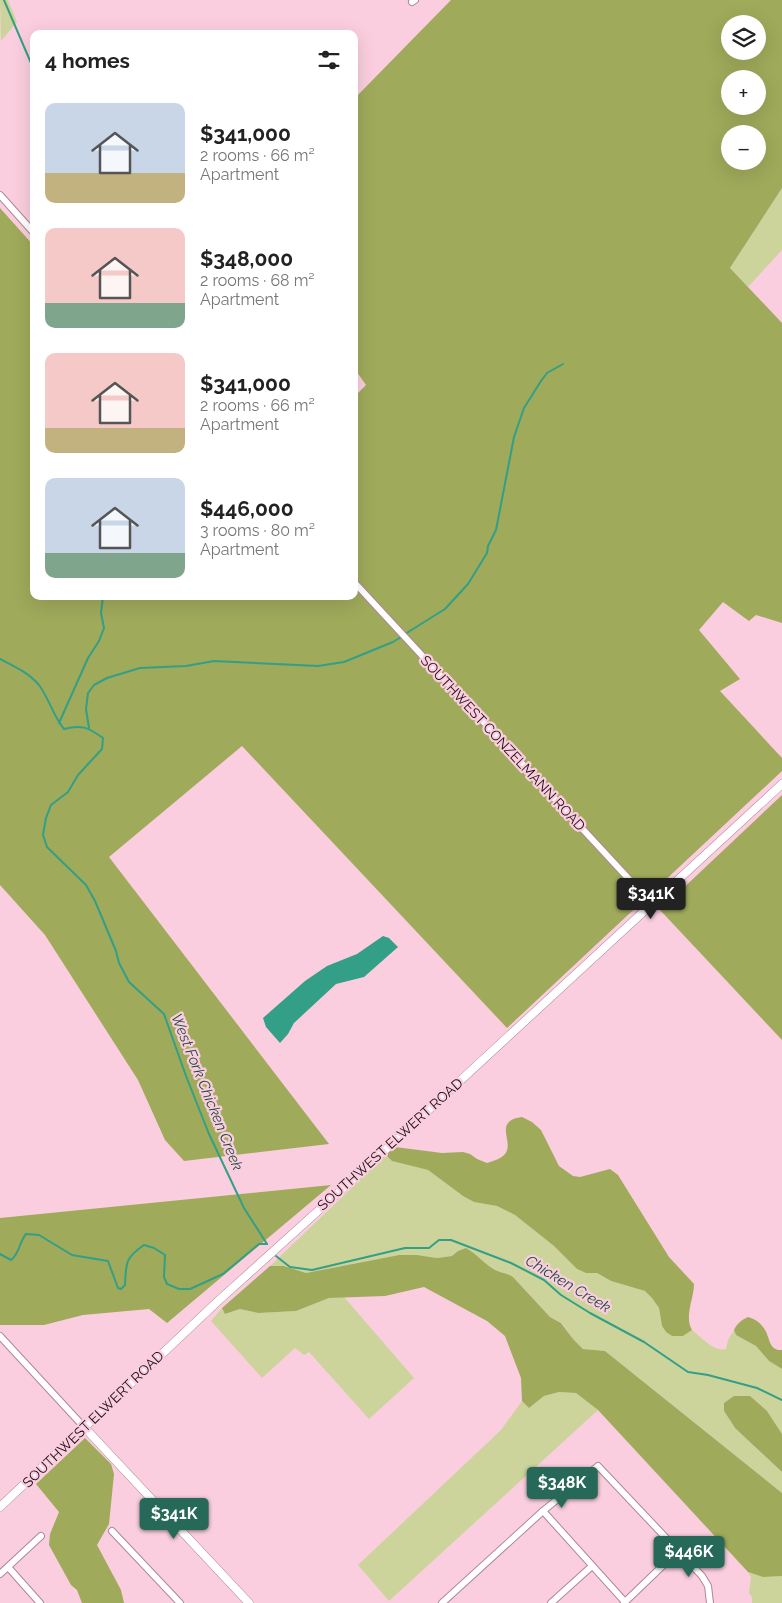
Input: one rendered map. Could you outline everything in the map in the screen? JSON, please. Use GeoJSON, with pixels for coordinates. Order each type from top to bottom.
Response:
{"type":"FeatureCollection","features":[{"type":"Feature","properties":{"kind":"main road","name":"SOUTHWEST ELWERT ROAD"},"geometry":{"type":"LineString","coordinates":[[0,1506],[217,1302],[359,1174],[782,784]]}},
{"type":"Feature","properties":{"kind":"main road"},"geometry":{"type":"LineString","coordinates":[[84,1428],[249,1603]]}},
{"type":"Feature","properties":{"kind":"street"},"geometry":{"type":"LineString","coordinates":[[0,195],[30,229]]}},
{"type":"Feature","properties":{"kind":"street","name":"SOUTHWEST CONZELMANN ROAD"},"geometry":{"type":"LineString","coordinates":[[358,586],[652,904]]}},
{"type":"Feature","properties":{"kind":"street"},"geometry":{"type":"LineString","coordinates":[[0,1336],[84,1428]]}},
{"type":"Feature","properties":{"kind":"street"},"geometry":{"type":"LineString","coordinates":[[442,1603],[543,1511],[598,1466],[705,1581],[710,1591],[710,1603]]}},
{"type":"Feature","properties":{"kind":"street"},"geometry":{"type":"LineString","coordinates":[[543,1511],[625,1602],[678,1551]]}},
{"type":"Feature","properties":{"kind":"street"},"geometry":{"type":"LineString","coordinates":[[112,1531],[180,1603]]}},
{"type":"Feature","properties":{"kind":"street"},"geometry":{"type":"LineString","coordinates":[[0,1574],[42,1536]]}},
{"type":"Feature","properties":{"kind":"street"},"geometry":{"type":"LineString","coordinates":[[551,1603],[592,1566]]}},
{"type":"Feature","properties":{"kind":"street"},"geometry":{"type":"LineString","coordinates":[[8,1567],[40,1603]]}},
{"type":"Feature","properties":{"kind":"shaded area"},"geometry":{"type":"Polygon","coordinates":[[[0,0],[8,0],[17,22],[1,41],[0,0]]]}},
{"type":"Feature","properties":{"kind":"shaded area"},"geometry":{"type":"Polygon","coordinates":[[[451,0],[782,0],[782,188],[730,268],[782,323],[782,623],[756,615],[749,621],[723,602],[699,630],[740,679],[720,691],[782,758],[782,771],[507,1028],[242,746],[109,857],[329,1144],[184,1161],[165,1140],[138,1080],[45,935],[0,885],[0,208],[30,242],[30,600],[358,600],[358,393],[366,385],[358,374],[358,95],[451,0]]]}},
{"type":"Feature","properties":{"kind":"shaded area"},"geometry":{"type":"Polygon","coordinates":[[[782,188],[782,250],[748,287],[730,268],[782,188]]]}},
{"type":"Feature","properties":{"kind":"shaded area"},"geometry":{"type":"Polygon","coordinates":[[[782,795],[782,1040],[660,910],[782,795]]]}},
{"type":"Feature","properties":{"kind":"shaded area"},"geometry":{"type":"Polygon","coordinates":[[[383,936],[389,938],[398,947],[364,977],[336,984],[294,1023],[280,1043],[266,1027],[263,1018],[305,981],[327,966],[357,954],[383,936]]]}},
{"type":"Feature","properties":{"kind":"shaded area"},"geometry":{"type":"Polygon","coordinates":[[[522,1117],[532,1122],[541,1130],[559,1166],[573,1176],[580,1177],[610,1169],[618,1175],[669,1257],[694,1284],[689,1313],[692,1330],[683,1336],[672,1336],[662,1326],[659,1308],[645,1291],[611,1281],[597,1273],[586,1273],[577,1269],[554,1246],[515,1215],[497,1206],[474,1202],[428,1170],[392,1161],[386,1155],[395,1147],[442,1153],[463,1152],[487,1163],[499,1159],[505,1154],[508,1144],[506,1127],[513,1119],[522,1117]]]}},
{"type":"Feature","properties":{"kind":"shaded area"},"geometry":{"type":"Polygon","coordinates":[[[386,1155],[392,1161],[428,1170],[474,1202],[497,1206],[515,1215],[554,1246],[577,1269],[586,1273],[597,1273],[611,1281],[645,1291],[659,1308],[662,1326],[672,1336],[683,1336],[692,1330],[712,1346],[726,1349],[728,1340],[734,1330],[736,1335],[756,1346],[769,1361],[782,1369],[782,1434],[767,1411],[724,1411],[735,1428],[782,1472],[782,1493],[605,1351],[583,1349],[562,1323],[550,1317],[513,1277],[493,1269],[466,1249],[458,1251],[453,1256],[437,1258],[399,1255],[306,1273],[284,1266],[270,1266],[386,1155]]]}},
{"type":"Feature","properties":{"kind":"shaded area"},"geometry":{"type":"Polygon","coordinates":[[[331,1185],[167,1323],[149,1309],[83,1315],[44,1325],[0,1325],[0,1218],[331,1185]]]}},
{"type":"Feature","properties":{"kind":"shaded area"},"geometry":{"type":"Polygon","coordinates":[[[466,1248],[495,1270],[513,1277],[550,1317],[561,1323],[583,1349],[605,1351],[782,1493],[782,1576],[763,1577],[748,1572],[598,1410],[576,1393],[559,1392],[544,1396],[529,1408],[522,1401],[521,1378],[505,1336],[487,1321],[424,1287],[385,1296],[329,1298],[296,1311],[258,1313],[240,1309],[225,1314],[222,1308],[270,1266],[284,1266],[306,1273],[399,1255],[437,1258],[452,1256],[466,1248]]]}},
{"type":"Feature","properties":{"kind":"shaded area"},"geometry":{"type":"Polygon","coordinates":[[[344,1297],[414,1378],[369,1419],[309,1352],[304,1355],[295,1348],[262,1378],[211,1321],[222,1308],[226,1314],[240,1309],[258,1313],[296,1311],[329,1298],[344,1297]]]}},
{"type":"Feature","properties":{"kind":"shaded area"},"geometry":{"type":"Polygon","coordinates":[[[748,1317],[762,1325],[772,1346],[782,1350],[782,1369],[769,1361],[756,1346],[736,1335],[734,1330],[736,1326],[748,1317]]]}},
{"type":"Feature","properties":{"kind":"shaded area"},"geometry":{"type":"Polygon","coordinates":[[[559,1392],[576,1393],[598,1410],[389,1601],[358,1565],[501,1430],[522,1401],[529,1408],[544,1396],[559,1392]]]}},
{"type":"Feature","properties":{"kind":"shaded area"},"geometry":{"type":"Polygon","coordinates":[[[734,1396],[750,1396],[767,1411],[782,1434],[782,1472],[735,1428],[724,1411],[724,1403],[734,1396]]]}},
{"type":"Feature","properties":{"kind":"shaded area"},"geometry":{"type":"Polygon","coordinates":[[[85,1438],[111,1464],[114,1474],[109,1524],[97,1545],[121,1590],[124,1603],[82,1603],[77,1590],[71,1585],[49,1545],[50,1534],[59,1512],[36,1484],[85,1438]]]}},
{"type":"Feature","properties":{"kind":"shaded area"},"geometry":{"type":"Polygon","coordinates":[[[748,1572],[763,1577],[782,1576],[782,1603],[752,1603],[752,1597],[749,1593],[751,1577],[748,1572]]]}},
{"type":"Feature","properties":{"kind":"waterway","name":"West Fork Chicken Creek"},"geometry":{"type":"LineString","coordinates":[[4,0],[30,61]]}},
{"type":"Feature","properties":{"kind":"waterway"},"geometry":{"type":"LineString","coordinates":[[405,634],[445,609],[468,584],[487,553],[488,546],[496,530],[514,437],[524,408],[547,373],[563,364]]}},
{"type":"Feature","properties":{"kind":"waterway","name":"West Fork Chicken Creek"},"geometry":{"type":"LineString","coordinates":[[59,723],[88,658],[99,641],[104,628],[101,613],[103,600]]}},
{"type":"Feature","properties":{"kind":"waterway"},"geometry":{"type":"LineString","coordinates":[[89,728],[86,709],[88,693],[94,685],[107,678],[140,668],[186,666],[214,661],[318,666],[344,662],[401,637]]}},
{"type":"Feature","properties":{"kind":"waterway","name":"West Fork Chicken Creek"},"geometry":{"type":"LineString","coordinates":[[0,659],[26,673],[39,685],[64,729],[81,727],[103,738],[102,749],[78,775],[68,792],[51,805],[43,835],[47,847],[86,885],[95,901],[116,951],[119,963],[129,982],[164,1014],[209,1134],[244,1208],[267,1244]]}},
{"type":"Feature","properties":{"kind":"waterway","name":"Chicken Creek"},"geometry":{"type":"LineString","coordinates":[[0,1254],[11,1260],[26,1234],[39,1235],[72,1255],[108,1261],[118,1288],[121,1289],[125,1285],[126,1271],[130,1258],[144,1245],[154,1248],[165,1255],[164,1277],[167,1284],[179,1289],[190,1289],[223,1274],[259,1244],[267,1244]]}},
{"type":"Feature","properties":{"kind":"waterway","name":"Chicken Creek"},"geometry":{"type":"LineString","coordinates":[[276,1256],[290,1267],[312,1270],[405,1248],[429,1248],[439,1240],[451,1240],[511,1263],[544,1280],[561,1295],[644,1342],[688,1372],[708,1375],[757,1388],[782,1400]]}}]}
